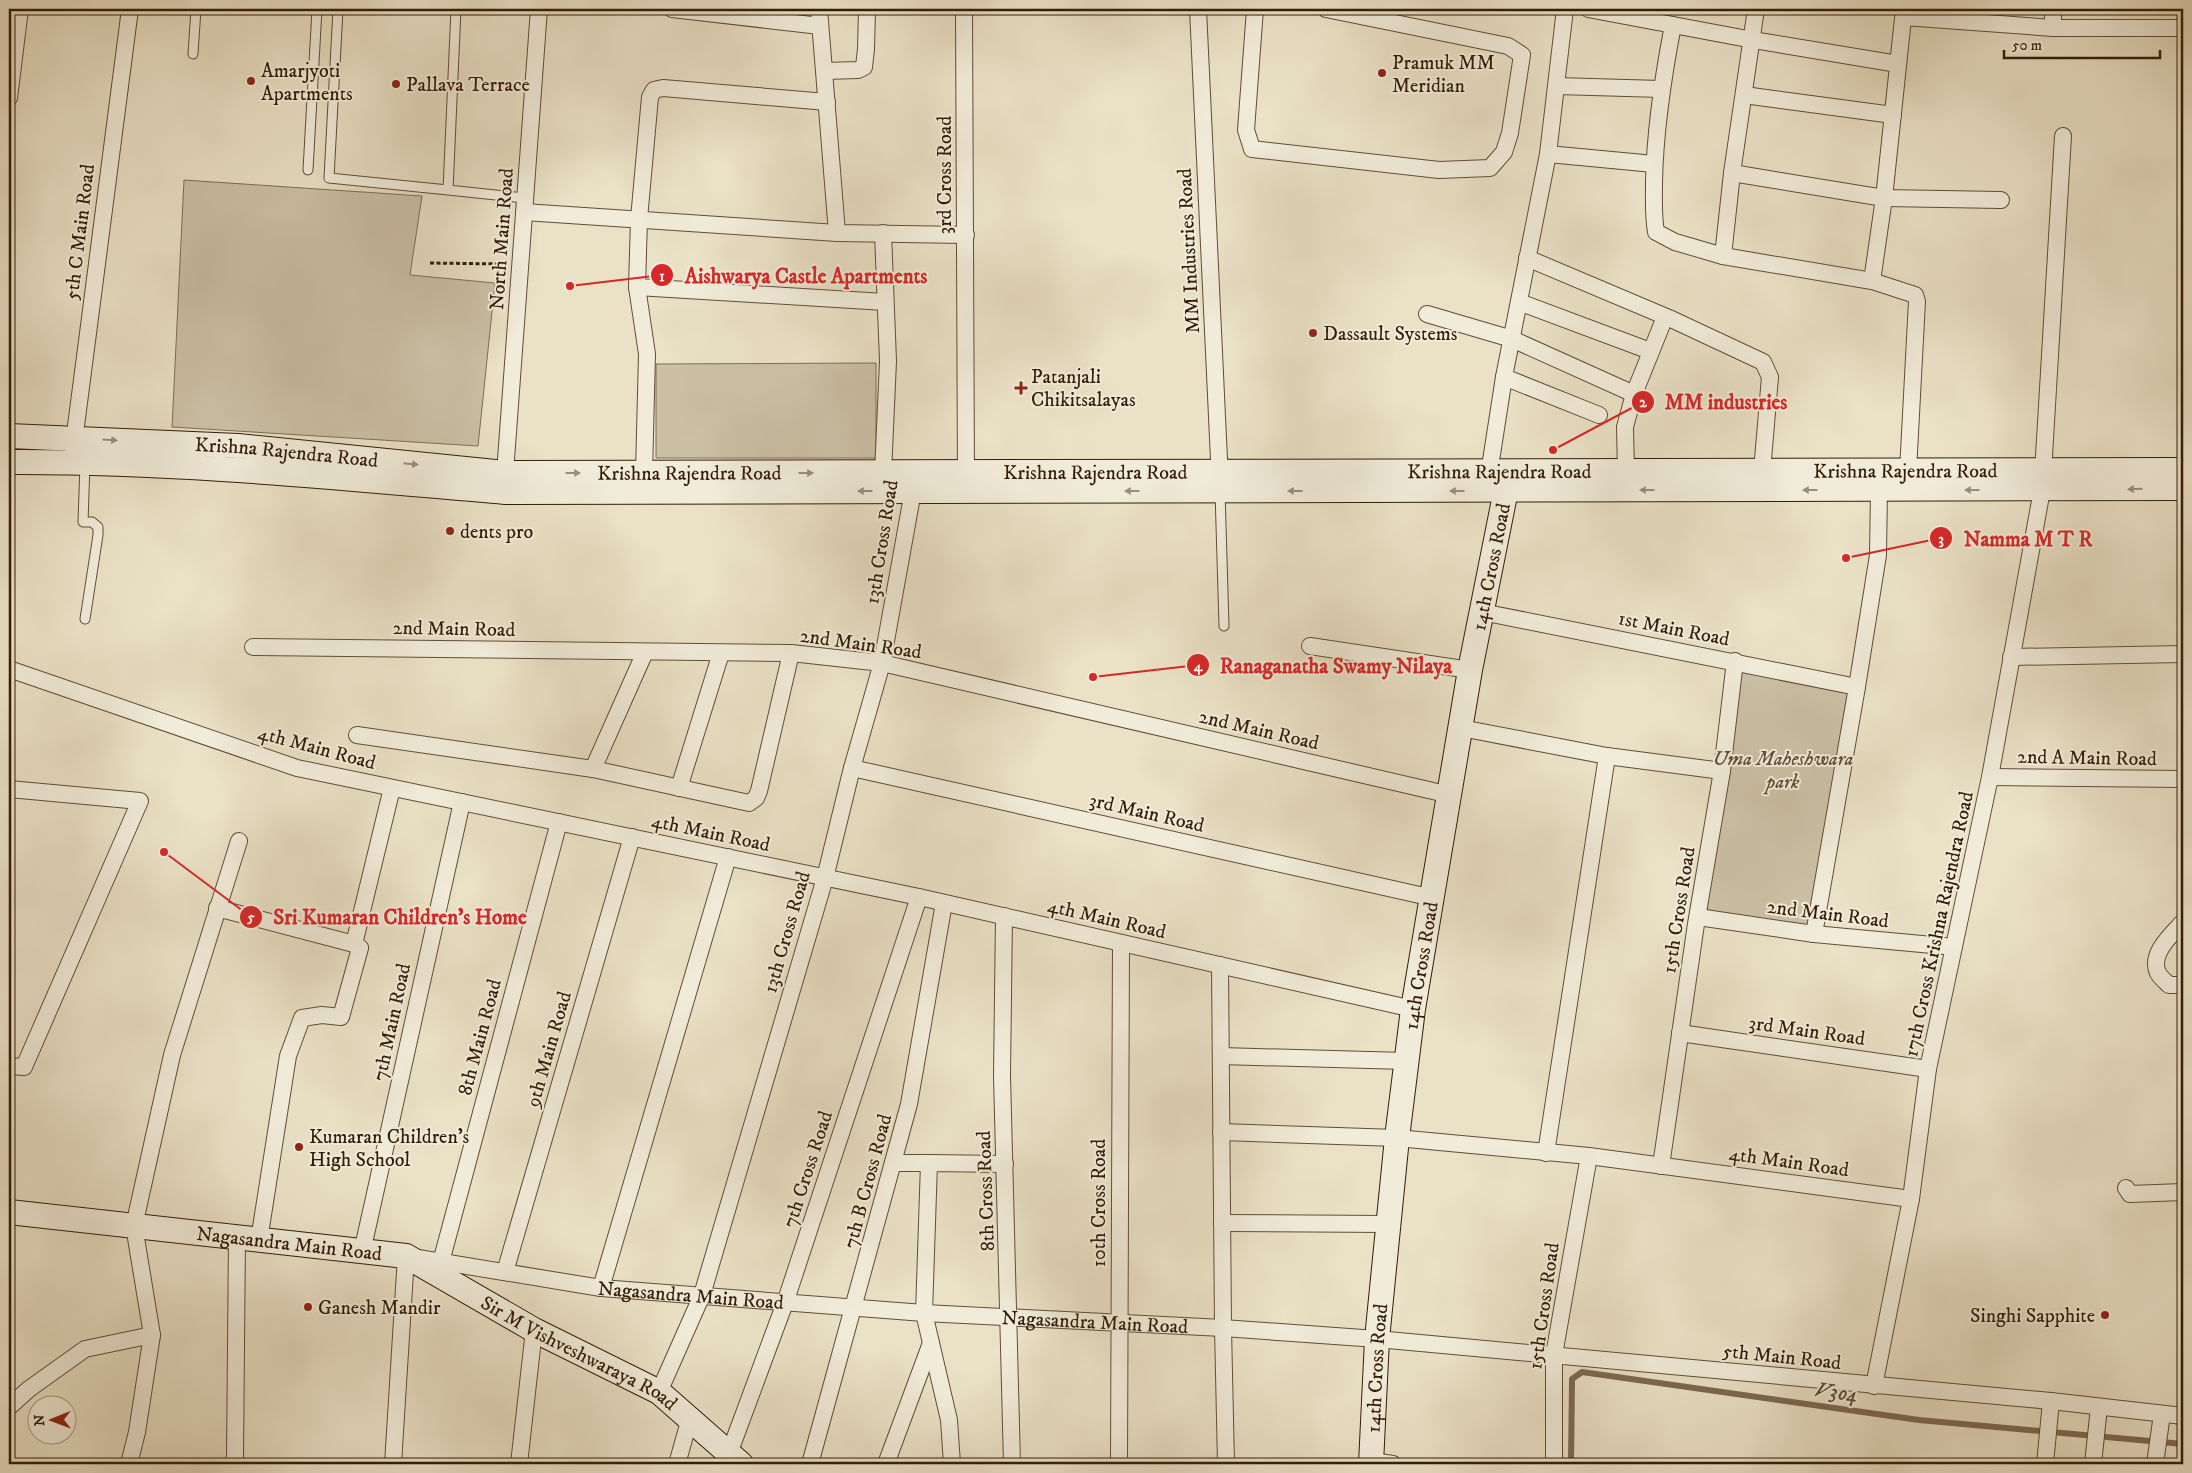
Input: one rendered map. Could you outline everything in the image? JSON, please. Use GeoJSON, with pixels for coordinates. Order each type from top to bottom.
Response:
{"type":"FeatureCollection","features":[{"type":"Feature","properties":{"kind":"main road","name":"Krishna Rajendra Road"},"geometry":{"type":"LineString","coordinates":[[9,436],[238,446],[505,473],[883,473],[913,482]]}},
{"type":"Feature","properties":{"kind":"main road"},"geometry":{"type":"LineString","coordinates":[[9,462],[78,462],[283,474],[505,492],[913,482],[1220,481],[1498,481],[1879,490],[2044,480],[2183,488]]}},
{"type":"Feature","properties":{"kind":"main road","name":"Krishna Rajendra Road"},"geometry":{"type":"LineString","coordinates":[[1498,481],[1626,472],[1762,471],[1908,471],[2044,480],[2183,470]]}},
{"type":"Feature","properties":{"kind":"main road","name":"14th Cross Road"},"geometry":{"type":"LineString","coordinates":[[1378,1463],[1377,1339],[1406,1061],[1470,670],[1482,612],[1498,481]]}},
{"type":"Feature","properties":{"kind":"main road","name":"Nagasandra Main Road"},"geometry":{"type":"LineString","coordinates":[[9,1212],[406,1256]]}},
{"type":"Feature","properties":{"kind":"main road","name":"Sir M Vishveshwaraya Road"},"geometry":{"type":"LineString","coordinates":[[406,1256],[534,1330],[660,1392],[734,1458]]}},
{"type":"Feature","properties":{"kind":"street"},"geometry":{"type":"LineString","coordinates":[[9,98],[20,9]]}},
{"type":"Feature","properties":{"kind":"street","name":"5th C Main Road"},"geometry":{"type":"LineString","coordinates":[[78,462],[74,438],[130,9]]}},
{"type":"Feature","properties":{"kind":"street","name":"North Main Road"},"geometry":{"type":"LineString","coordinates":[[505,473],[539,9]]}},
{"type":"Feature","properties":{"kind":"street"},"geometry":{"type":"LineString","coordinates":[[672,9],[820,26]]}},
{"type":"Feature","properties":{"kind":"street"},"geometry":{"type":"LineString","coordinates":[[820,9],[836,233]]}},
{"type":"Feature","properties":{"kind":"street"},"geometry":{"type":"LineString","coordinates":[[825,71],[858,70],[864,67],[867,9]]}},
{"type":"Feature","properties":{"kind":"street","name":"3rd Cross Road"},"geometry":{"type":"LineString","coordinates":[[964,9],[966,482]]}},
{"type":"Feature","properties":{"kind":"street","name":"MM Industries Road"},"geometry":{"type":"LineString","coordinates":[[1198,9],[1220,481]]}},
{"type":"Feature","properties":{"kind":"street"},"geometry":{"type":"LineString","coordinates":[[1255,9],[1246,130],[1252,149],[1439,170],[1490,168],[1504,152],[1522,56],[1508,46],[1326,9]]}},
{"type":"Feature","properties":{"kind":"street"},"geometry":{"type":"LineString","coordinates":[[1498,481],[1504,377],[1548,154],[1565,9]]}},
{"type":"Feature","properties":{"kind":"street"},"geometry":{"type":"LineString","coordinates":[[1588,9],[1753,40],[1898,64]]}},
{"type":"Feature","properties":{"kind":"street"},"geometry":{"type":"LineString","coordinates":[[1723,256],[1732,173],[1753,40],[1756,9]]}},
{"type":"Feature","properties":{"kind":"street"},"geometry":{"type":"LineString","coordinates":[[2053,9],[2053,28]]}},
{"type":"Feature","properties":{"kind":"street"},"geometry":{"type":"LineString","coordinates":[[1872,281],[1884,198],[1904,13],[2053,28],[2183,28]]}},
{"type":"Feature","properties":{"kind":"street"},"geometry":{"type":"LineString","coordinates":[[1673,25],[1661,89],[1654,164],[1653,218],[1656,232],[1675,242],[1723,256],[1872,281],[1915,295],[1917,301],[1908,471]]}},
{"type":"Feature","properties":{"kind":"street"},"geometry":{"type":"LineString","coordinates":[[1557,86],[1661,89]]}},
{"type":"Feature","properties":{"kind":"street"},"geometry":{"type":"LineString","coordinates":[[644,473],[646,354],[637,288],[639,219],[650,97],[654,90],[663,88],[827,102]]}},
{"type":"Feature","properties":{"kind":"street"},"geometry":{"type":"LineString","coordinates":[[1744,95],[1893,114]]}},
{"type":"Feature","properties":{"kind":"street","name":"17th Cross Krishna Rajendra Road"},"geometry":{"type":"LineString","coordinates":[[1874,1386],[1911,1199],[1928,1069],[1990,777],[2044,480],[2063,136]]}},
{"type":"Feature","properties":{"kind":"street"},"geometry":{"type":"LineString","coordinates":[[1548,154],[1654,164]]}},
{"type":"Feature","properties":{"kind":"street"},"geometry":{"type":"LineString","coordinates":[[1732,173],[1884,198],[2001,200]]}},
{"type":"Feature","properties":{"kind":"street"},"geometry":{"type":"LineString","coordinates":[[525,205],[639,219],[836,233],[966,235]]}},
{"type":"Feature","properties":{"kind":"street"},"geometry":{"type":"LineString","coordinates":[[882,233],[888,361],[883,473]]}},
{"type":"Feature","properties":{"kind":"street"},"geometry":{"type":"LineString","coordinates":[[1527,258],[1665,317],[1763,362],[1770,377],[1762,471]]}},
{"type":"Feature","properties":{"kind":"street"},"geometry":{"type":"LineString","coordinates":[[637,288],[885,302]]}},
{"type":"Feature","properties":{"kind":"street"},"geometry":{"type":"LineString","coordinates":[[1519,302],[1650,351]]}},
{"type":"Feature","properties":{"kind":"street"},"geometry":{"type":"LineString","coordinates":[[1426,314],[1512,339],[1634,394]]}},
{"type":"Feature","properties":{"kind":"street"},"geometry":{"type":"LineString","coordinates":[[1626,472],[1625,427],[1634,394],[1665,317]]}},
{"type":"Feature","properties":{"kind":"street"},"geometry":{"type":"LineString","coordinates":[[1504,377],[1599,415]]}},
{"type":"Feature","properties":{"kind":"street","name":"13th Cross Road"},"geometry":{"type":"LineString","coordinates":[[660,1392],[702,1296],[825,878],[852,768],[882,663],[913,482]]}},
{"type":"Feature","properties":{"kind":"street"},"geometry":{"type":"LineString","coordinates":[[1814,934],[1878,555],[1879,490]]}},
{"type":"Feature","properties":{"kind":"street","name":"1st Main Road"},"geometry":{"type":"LineString","coordinates":[[1482,612],[1735,661],[1857,687]]}},
{"type":"Feature","properties":{"kind":"street"},"geometry":{"type":"LineString","coordinates":[[1310,646],[1470,670]]}},
{"type":"Feature","properties":{"kind":"street","name":"2nd Main Road"},"geometry":{"type":"LineString","coordinates":[[253,647],[791,653],[882,663],[1450,795]]}},
{"type":"Feature","properties":{"kind":"street"},"geometry":{"type":"LineString","coordinates":[[593,768],[645,652]]}},
{"type":"Feature","properties":{"kind":"street"},"geometry":{"type":"LineString","coordinates":[[679,788],[721,653]]}},
{"type":"Feature","properties":{"kind":"street"},"geometry":{"type":"LineString","coordinates":[[357,735],[593,768],[748,803],[756,798],[791,653]]}},
{"type":"Feature","properties":{"kind":"street"},"geometry":{"type":"LineString","coordinates":[[2011,657],[2183,654]]}},
{"type":"Feature","properties":{"kind":"street","name":"15th Cross Road"},"geometry":{"type":"LineString","coordinates":[[1662,1166],[1680,1033],[1722,771],[1735,661]]}},
{"type":"Feature","properties":{"kind":"street","name":"4th Main Road"},"geometry":{"type":"LineString","coordinates":[[9,669],[297,768],[919,897],[1413,1010]]}},
{"type":"Feature","properties":{"kind":"street"},"geometry":{"type":"LineString","coordinates":[[1461,728],[1607,756],[1722,771]]}},
{"type":"Feature","properties":{"kind":"street"},"geometry":{"type":"LineString","coordinates":[[1546,1153],[1607,756]]}},
{"type":"Feature","properties":{"kind":"street","name":"3rd Main Road"},"geometry":{"type":"LineString","coordinates":[[852,768],[1433,898]]}},
{"type":"Feature","properties":{"kind":"street","name":"2nd A Main Road"},"geometry":{"type":"LineString","coordinates":[[1990,777],[2183,779]]}},
{"type":"Feature","properties":{"kind":"street"},"geometry":{"type":"LineString","coordinates":[[354,944],[392,788]]}},
{"type":"Feature","properties":{"kind":"street"},"geometry":{"type":"LineString","coordinates":[[9,789],[140,800],[24,1067],[9,1066]]}},
{"type":"Feature","properties":{"kind":"street","name":"7th Main Road"},"geometry":{"type":"LineString","coordinates":[[362,1252],[462,802]]}},
{"type":"Feature","properties":{"kind":"street","name":"8th Main Road"},"geometry":{"type":"LineString","coordinates":[[441,1262],[558,822]]}},
{"type":"Feature","properties":{"kind":"street","name":"9th Main Road"},"geometry":{"type":"LineString","coordinates":[[505,1272],[632,838]]}},
{"type":"Feature","properties":{"kind":"street"},"geometry":{"type":"LineString","coordinates":[[129,1464],[137,1432],[152,1335],[134,1226],[172,1055],[239,841]]}},
{"type":"Feature","properties":{"kind":"street"},"geometry":{"type":"LineString","coordinates":[[601,1288],[728,858]]}},
{"type":"Feature","properties":{"kind":"street","name":"7th Cross Road"},"geometry":{"type":"LineString","coordinates":[[734,1458],[733,1443],[786,1300],[919,897]]}},
{"type":"Feature","properties":{"kind":"street","name":"7th B Cross Road"},"geometry":{"type":"LineString","coordinates":[[810,1464],[855,1307],[909,1104],[944,903]]}},
{"type":"Feature","properties":{"kind":"street"},"geometry":{"type":"LineString","coordinates":[[218,908],[354,944],[360,948],[342,1017],[322,1015],[302,1018],[288,1056],[248,1238],[235,1457],[233,1464]]}},
{"type":"Feature","properties":{"kind":"street","name":"8th Cross Road"},"geometry":{"type":"LineString","coordinates":[[1004,916],[1002,1076],[1010,1317],[1012,1464]]}},
{"type":"Feature","properties":{"kind":"street","name":"2nd Main Road"},"geometry":{"type":"LineString","coordinates":[[1698,917],[1814,934],[1954,947]]}},
{"type":"Feature","properties":{"kind":"street"},"geometry":{"type":"LineString","coordinates":[[2183,922],[2161,946],[2157,963],[2158,973],[2170,985],[2183,985]]}},
{"type":"Feature","properties":{"kind":"street","name":"10th Cross Road"},"geometry":{"type":"LineString","coordinates":[[1119,1464],[1120,943]]}},
{"type":"Feature","properties":{"kind":"street"},"geometry":{"type":"LineString","coordinates":[[1220,965],[1226,1464]]}},
{"type":"Feature","properties":{"kind":"street","name":"3rd Main Road"},"geometry":{"type":"LineString","coordinates":[[1680,1033],[1928,1069]]}},
{"type":"Feature","properties":{"kind":"street"},"geometry":{"type":"LineString","coordinates":[[1221,1056],[1406,1061]]}},
{"type":"Feature","properties":{"kind":"street","name":"4th Main Road"},"geometry":{"type":"LineString","coordinates":[[1221,1132],[1397,1138],[1589,1156],[1911,1199]]}},
{"type":"Feature","properties":{"kind":"street","name":"15th Cross Road"},"geometry":{"type":"LineString","coordinates":[[1554,1464],[1554,1355],[1589,1156]]}},
{"type":"Feature","properties":{"kind":"street"},"geometry":{"type":"LineString","coordinates":[[928,1163],[924,1313],[949,1420],[952,1464]]}},
{"type":"Feature","properties":{"kind":"street"},"geometry":{"type":"LineString","coordinates":[[893,1164],[1005,1164]]}},
{"type":"Feature","properties":{"kind":"street"},"geometry":{"type":"LineString","coordinates":[[2126,1188],[2130,1194],[2183,1192]]}},
{"type":"Feature","properties":{"kind":"street"},"geometry":{"type":"LineString","coordinates":[[1222,1223],[1389,1224]]}},
{"type":"Feature","properties":{"kind":"street"},"geometry":{"type":"LineString","coordinates":[[393,1464],[406,1256]]}},
{"type":"Feature","properties":{"kind":"street","name":"Nagasandra Main Road"},"geometry":{"type":"LineString","coordinates":[[406,1256],[601,1288],[786,1300],[924,1313],[1223,1328],[1377,1339]]}},
{"type":"Feature","properties":{"kind":"street"},"geometry":{"type":"LineString","coordinates":[[519,1464],[534,1330]]}},
{"type":"Feature","properties":{"kind":"street"},"geometry":{"type":"LineString","coordinates":[[9,1407],[29,1389],[85,1349],[152,1335]]}},
{"type":"Feature","properties":{"kind":"street","name":"5th Main Road"},"geometry":{"type":"LineString","coordinates":[[1377,1339],[2051,1401],[2183,1416]]}},
{"type":"Feature","properties":{"kind":"street"},"geometry":{"type":"LineString","coordinates":[[886,1464],[931,1343]]}},
{"type":"Feature","properties":{"kind":"street"},"geometry":{"type":"LineString","coordinates":[[2045,1464],[2051,1401]]}},
{"type":"Feature","properties":{"kind":"street"},"geometry":{"type":"LineString","coordinates":[[2093,1464],[2099,1407]]}},
{"type":"Feature","properties":{"kind":"street"},"geometry":{"type":"LineString","coordinates":[[2155,1464],[2162,1414]]}},
{"type":"Feature","properties":{"kind":"street"},"geometry":{"type":"LineString","coordinates":[[677,1464],[690,1418]]}},
{"type":"Feature","properties":{"kind":"lane"},"geometry":{"type":"LineString","coordinates":[[193,54],[196,9]]}},
{"type":"Feature","properties":{"kind":"lane"},"geometry":{"type":"LineString","coordinates":[[308,170],[317,9]]}},
{"type":"Feature","properties":{"kind":"lane"},"geometry":{"type":"LineString","coordinates":[[338,9],[329,178],[448,190],[525,205]]}},
{"type":"Feature","properties":{"kind":"lane"},"geometry":{"type":"LineString","coordinates":[[448,190],[456,9]]}},
{"type":"Feature","properties":{"kind":"lane"},"geometry":{"type":"LineString","coordinates":[[78,462],[83,522],[92,522],[98,527],[85,619]]}},
{"type":"Feature","properties":{"kind":"lane"},"geometry":{"type":"LineString","coordinates":[[1220,481],[1224,626]]}},
{"type":"Feature","properties":{"kind":"path"},"geometry":{"type":"LineString","coordinates":[[430,263],[520,265]]}},
{"type":"Feature","properties":{"kind":"green space"},"geometry":{"type":"Polygon","coordinates":[[[184,180],[422,196],[410,275],[495,283],[478,446],[172,427],[184,180]]]}},
{"type":"Feature","properties":{"kind":"green space"},"geometry":{"type":"Polygon","coordinates":[[[876,363],[876,458],[656,458],[656,364],[876,363]]]}},
{"type":"Feature","properties":{"kind":"green space","name":"Uma Maheshwara park"},"geometry":{"type":"Polygon","coordinates":[[[1741,662],[1857,687],[1814,934],[1698,917],[1741,662]]]}},
{"type":"Feature","properties":{"kind":"waterway","name":"V304"},"geometry":{"type":"LineString","coordinates":[[1571,1464],[1572,1379],[1582,1372],[1919,1420],[2183,1444]]}},
{"type":"Feature","properties":{"kind":"place","name":"Pramuk MM Meridian"},"geometry":{"type":"Point","coordinates":[1382,73]}},
{"type":"Feature","properties":{"kind":"place","name":"Amarjyoti Apartments"},"geometry":{"type":"Point","coordinates":[251,81]}},
{"type":"Feature","properties":{"kind":"place","name":"Pallava Terrace"},"geometry":{"type":"Point","coordinates":[396,84]}},
{"type":"Feature","properties":{"kind":"place","name":"Aishwarya Castle Apartments"},"geometry":{"type":"Point","coordinates":[570,286]}},
{"type":"Feature","properties":{"kind":"place","name":"Dassault Systems"},"geometry":{"type":"Point","coordinates":[1313,333]}},
{"type":"Feature","properties":{"kind":"place","name":"Patanjali Chikitsalayas"},"geometry":{"type":"Point","coordinates":[1021,388]}},
{"type":"Feature","properties":{"kind":"place","name":"MM industries"},"geometry":{"type":"Point","coordinates":[1553,450]}},
{"type":"Feature","properties":{"kind":"place","name":"dents pro"},"geometry":{"type":"Point","coordinates":[450,531]}},
{"type":"Feature","properties":{"kind":"place","name":"Namma M T R"},"geometry":{"type":"Point","coordinates":[1846,558]}},
{"type":"Feature","properties":{"kind":"place","name":"Ranaganatha Swamy Nilaya"},"geometry":{"type":"Point","coordinates":[1093,677]}},
{"type":"Feature","properties":{"kind":"place","name":"Sri Kumaran Children's Home"},"geometry":{"type":"Point","coordinates":[164,852]}},
{"type":"Feature","properties":{"kind":"place","name":"Kumaran Children's High School"},"geometry":{"type":"Point","coordinates":[299,1147]}},
{"type":"Feature","properties":{"kind":"place","name":"Ganesh Mandir"},"geometry":{"type":"Point","coordinates":[308,1307]}},
{"type":"Feature","properties":{"kind":"place","name":"Singhi Sapphite"},"geometry":{"type":"Point","coordinates":[2105,1315]}}]}
